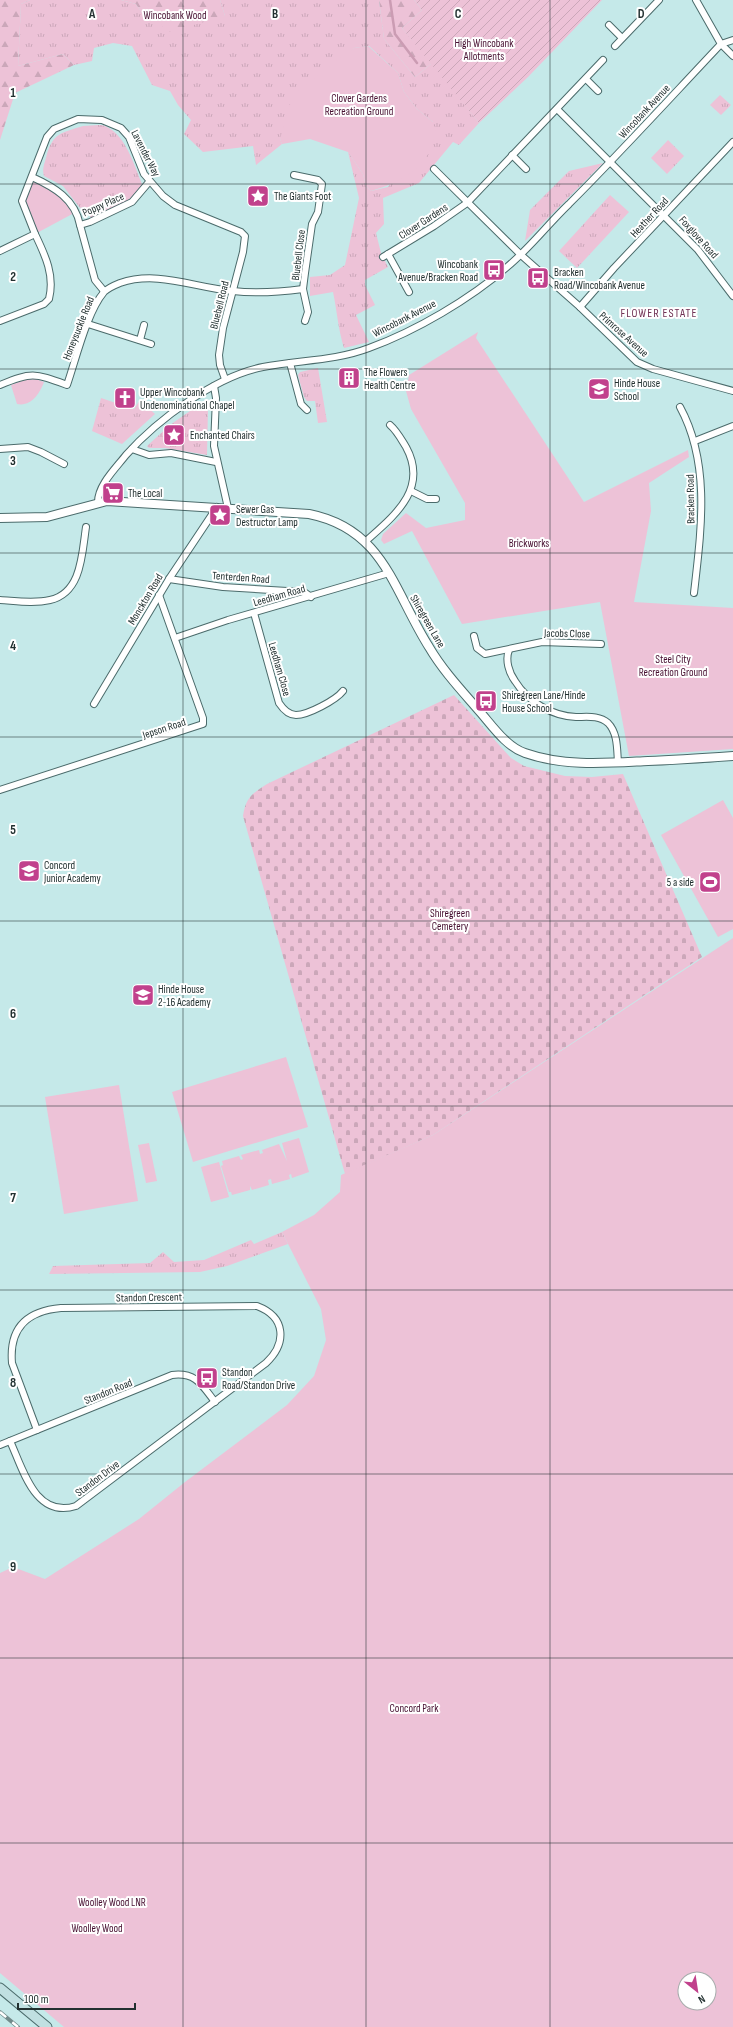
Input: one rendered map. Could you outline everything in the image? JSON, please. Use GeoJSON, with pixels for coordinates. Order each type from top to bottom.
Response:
{"type":"FeatureCollection","features":[{"type":"Feature","properties":{"kind":"main road"},"geometry":{"type":"LineString","coordinates":[[0,1988],[47,2027]]}},
{"type":"Feature","properties":{"kind":"street"},"geometry":{"type":"LineString","coordinates":[[615,46],[659,0]]}},
{"type":"Feature","properties":{"kind":"street"},"geometry":{"type":"LineString","coordinates":[[696,0],[721,44],[733,56]]}},
{"type":"Feature","properties":{"kind":"street"},"geometry":{"type":"LineString","coordinates":[[609,25],[622,38]]}},
{"type":"Feature","properties":{"kind":"street"},"geometry":{"type":"LineString","coordinates":[[721,44],[733,40]]}},
{"type":"Feature","properties":{"kind":"street","name":"Wincobank Avenue"},"geometry":{"type":"LineString","coordinates":[[98,502],[98,496],[101,489],[113,471],[132,449],[164,420],[214,386],[251,369],[345,354],[368,348],[394,337],[454,305],[479,288],[521,255],[611,162],[721,44]]}},
{"type":"Feature","properties":{"kind":"street","name":"Clover Gardens"},"geometry":{"type":"LineString","coordinates":[[409,292],[386,256],[467,203],[603,60]]}},
{"type":"Feature","properties":{"kind":"street"},"geometry":{"type":"LineString","coordinates":[[586,79],[598,91]]}},
{"type":"Feature","properties":{"kind":"street"},"geometry":{"type":"LineString","coordinates":[[557,109],[611,162]]}},
{"type":"Feature","properties":{"kind":"street","name":"Lavender Way"},"geometry":{"type":"LineString","coordinates":[[0,321],[44,304],[49,299],[51,276],[45,255],[22,201],[47,137],[54,129],[78,119],[88,118],[110,122],[121,128],[129,137],[144,174],[149,182],[163,196],[175,204],[241,232],[245,236]]}},
{"type":"Feature","properties":{"kind":"street","name":"Heather Road"},"geometry":{"type":"LineString","coordinates":[[580,307],[733,142]]}},
{"type":"Feature","properties":{"kind":"street"},"geometry":{"type":"LineString","coordinates":[[512,155],[526,169]]}},
{"type":"Feature","properties":{"kind":"street","name":"Foxglove Road"},"geometry":{"type":"LineString","coordinates":[[611,162],[665,214],[730,285],[733,296]]}},
{"type":"Feature","properties":{"kind":"street","name":"Clover Gardens"},"geometry":{"type":"LineString","coordinates":[[434,170],[521,255]]}},
{"type":"Feature","properties":{"kind":"street","name":"Bluebell Close"},"geometry":{"type":"LineString","coordinates":[[294,175],[318,180],[322,184],[318,212],[312,224],[303,289],[308,312],[305,321]]}},
{"type":"Feature","properties":{"kind":"street","name":"Poppy Place"},"geometry":{"type":"LineString","coordinates":[[32,177],[47,184],[65,196],[76,212],[95,280],[104,291]]}},
{"type":"Feature","properties":{"kind":"street","name":"Poppy Place"},"geometry":{"type":"LineString","coordinates":[[80,225],[90,222],[132,202],[149,182]]}},
{"type":"Feature","properties":{"kind":"street"},"geometry":{"type":"LineString","coordinates":[[0,251],[35,234]]}},
{"type":"Feature","properties":{"kind":"street","name":"Bluebell Road"},"geometry":{"type":"LineString","coordinates":[[225,380],[220,365],[219,355],[223,328],[243,252],[245,236]]}},
{"type":"Feature","properties":{"kind":"street","name":"Primrose Avenue"},"geometry":{"type":"LineString","coordinates":[[521,255],[580,307],[631,357],[644,366],[733,391]]}},
{"type":"Feature","properties":{"kind":"street","name":"Honeysuckle Road"},"geometry":{"type":"LineString","coordinates":[[0,385],[30,374],[45,377],[67,385],[88,324],[104,291],[115,284],[132,278],[148,277],[171,279],[232,291]]}},
{"type":"Feature","properties":{"kind":"street","name":"Bluebell Close"},"geometry":{"type":"LineString","coordinates":[[232,291],[261,293],[303,289]]}},
{"type":"Feature","properties":{"kind":"street"},"geometry":{"type":"LineString","coordinates":[[88,324],[151,344]]}},
{"type":"Feature","properties":{"kind":"street"},"geometry":{"type":"LineString","coordinates":[[140,340],[144,325]]}},
{"type":"Feature","properties":{"kind":"street"},"geometry":{"type":"LineString","coordinates":[[290,363],[301,404],[307,410]]}},
{"type":"Feature","properties":{"kind":"street"},"geometry":{"type":"LineString","coordinates":[[214,386],[216,398],[214,446],[216,462],[225,490],[228,508]]}},
{"type":"Feature","properties":{"kind":"street","name":"Bracken Road"},"geometry":{"type":"LineString","coordinates":[[680,407],[695,441],[702,490],[700,542],[694,593]]}},
{"type":"Feature","properties":{"kind":"street"},"geometry":{"type":"LineString","coordinates":[[366,541],[398,512],[411,491],[414,474],[413,460],[396,430],[390,425]]}},
{"type":"Feature","properties":{"kind":"street"},"geometry":{"type":"LineString","coordinates":[[695,441],[733,426]]}},
{"type":"Feature","properties":{"kind":"street"},"geometry":{"type":"LineString","coordinates":[[0,449],[28,447],[64,464]]}},
{"type":"Feature","properties":{"kind":"street"},"geometry":{"type":"LineString","coordinates":[[132,449],[149,454],[171,453],[216,462]]}},
{"type":"Feature","properties":{"kind":"street"},"geometry":{"type":"LineString","coordinates":[[411,491],[427,499],[436,499]]}},
{"type":"Feature","properties":{"kind":"street"},"geometry":{"type":"LineString","coordinates":[[0,518],[47,517],[98,502]]}},
{"type":"Feature","properties":{"kind":"street","name":"Shiregreen Lane"},"geometry":{"type":"LineString","coordinates":[[98,502],[217,507],[309,514],[325,517],[348,528],[366,541],[375,552],[389,573],[430,649],[454,681],[494,728],[515,748],[525,753],[563,761],[618,763],[733,756]]}},
{"type":"Feature","properties":{"kind":"street","name":"Monckton Road"},"geometry":{"type":"LineString","coordinates":[[94,704],[159,595],[217,507]]}},
{"type":"Feature","properties":{"kind":"street"},"geometry":{"type":"LineString","coordinates":[[0,600],[51,600],[67,591],[74,583],[80,568],[86,527]]}},
{"type":"Feature","properties":{"kind":"street","name":"Leedham Road"},"geometry":{"type":"LineString","coordinates":[[175,638],[389,573]]}},
{"type":"Feature","properties":{"kind":"street","name":"Tenterden Road"},"geometry":{"type":"LineString","coordinates":[[169,579],[223,587],[304,592],[311,596]]}},
{"type":"Feature","properties":{"kind":"street","name":"Jepson Road"},"geometry":{"type":"LineString","coordinates":[[0,790],[203,724],[203,718],[159,595]]}},
{"type":"Feature","properties":{"kind":"street","name":"Leedham Close"},"geometry":{"type":"LineString","coordinates":[[254,613],[279,703],[286,711],[291,714],[301,714],[333,700],[343,691]]}},
{"type":"Feature","properties":{"kind":"street","name":"Jacobs Close"},"geometry":{"type":"LineString","coordinates":[[474,636],[477,648],[485,654],[542,642],[601,644]]}},
{"type":"Feature","properties":{"kind":"street"},"geometry":{"type":"LineString","coordinates":[[509,650],[507,655],[511,676],[525,695],[535,702],[565,716],[596,717],[608,723],[615,734],[618,763]]}},
{"type":"Feature","properties":{"kind":"street","name":"Standon Crescent"},"geometry":{"type":"LineString","coordinates":[[37,1430],[12,1363],[11,1354],[12,1343],[20,1327],[35,1313],[45,1309],[257,1306],[266,1309],[272,1315],[280,1328],[280,1344],[277,1351],[266,1363],[215,1402]]}},
{"type":"Feature","properties":{"kind":"street","name":"Standon Road"},"geometry":{"type":"LineString","coordinates":[[0,1445],[172,1376],[182,1374],[194,1378],[215,1402]]}},
{"type":"Feature","properties":{"kind":"street","name":"Standon Drive"},"geometry":{"type":"LineString","coordinates":[[10,1441],[36,1496],[49,1506],[69,1508],[84,1501],[215,1402]]}},
{"type":"Feature","properties":{"kind":"green space"},"geometry":{"type":"Polygon","coordinates":[[[0,0],[30,0],[21,4],[18,66],[63,54],[74,65],[15,93],[0,140],[0,0]]]}},
{"type":"Feature","properties":{"kind":"green space"},"geometry":{"type":"Polygon","coordinates":[[[30,0],[121,0],[136,4],[146,19],[225,16],[220,0],[379,0],[384,39],[415,77],[432,63],[479,123],[459,145],[453,142],[419,183],[383,198],[384,224],[376,233],[381,253],[388,267],[365,280],[365,285],[375,305],[356,315],[369,342],[344,348],[333,292],[310,296],[310,277],[330,275],[345,265],[359,198],[348,152],[363,174],[366,186],[371,191],[388,187],[433,122],[417,109],[404,92],[398,73],[369,46],[354,48],[280,139],[282,144],[256,165],[253,146],[203,152],[184,134],[191,120],[178,105],[170,91],[152,85],[132,46],[113,43],[94,48],[92,61],[74,65],[63,54],[18,66],[21,4],[30,0]]]}},
{"type":"Feature","properties":{"kind":"green space","name":"Wincobank Wood"},"geometry":{"type":"Polygon","coordinates":[[[121,0],[220,0],[225,16],[165,33],[160,20],[146,19],[136,4],[121,0]]]}},
{"type":"Feature","properties":{"kind":"green space"},"geometry":{"type":"Polygon","coordinates":[[[379,0],[414,0],[422,10],[402,28],[432,63],[415,77],[384,39],[379,0]]]}},
{"type":"Feature","properties":{"kind":"green space","name":"High Wincobank Allotments"},"geometry":{"type":"Polygon","coordinates":[[[414,0],[602,0],[528,77],[479,123],[402,28],[422,10],[414,0]]]}},
{"type":"Feature","properties":{"kind":"green space","name":"Clover Gardens Recreation Ground"},"geometry":{"type":"Polygon","coordinates":[[[368,46],[398,73],[404,92],[417,109],[433,122],[436,132],[428,154],[416,169],[410,174],[387,186],[371,191],[366,186],[363,174],[348,152],[310,139],[282,144],[280,139],[293,94],[354,48],[368,46]]]}},
{"type":"Feature","properties":{"kind":"green space"},"geometry":{"type":"Polygon","coordinates":[[[720,95],[731,105],[721,115],[710,105],[720,95]]]}},
{"type":"Feature","properties":{"kind":"green space"},"geometry":{"type":"Polygon","coordinates":[[[103,125],[119,136],[128,151],[142,184],[132,197],[120,206],[91,218],[84,207],[80,208],[63,186],[44,176],[43,171],[48,150],[51,143],[58,135],[83,126],[103,125]]]}},
{"type":"Feature","properties":{"kind":"green space"},"geometry":{"type":"Polygon","coordinates":[[[668,140],[684,156],[667,174],[651,158],[668,140]]]}},
{"type":"Feature","properties":{"kind":"green space"},"geometry":{"type":"Polygon","coordinates":[[[603,163],[525,241],[530,210],[569,171],[603,163]]]}},
{"type":"Feature","properties":{"kind":"green space"},"geometry":{"type":"Polygon","coordinates":[[[32,177],[47,184],[76,212],[35,234],[28,218],[25,206],[26,193],[32,177]]]}},
{"type":"Feature","properties":{"kind":"green space"},"geometry":{"type":"Polygon","coordinates":[[[610,195],[629,212],[577,268],[559,251],[610,195]]]}},
{"type":"Feature","properties":{"kind":"green space","name":"Brickworks"},"geometry":{"type":"Polygon","coordinates":[[[478,332],[476,338],[584,502],[688,450],[689,457],[649,483],[651,511],[634,602],[733,608],[733,749],[629,756],[600,602],[462,624],[412,531],[384,544],[381,540],[383,534],[406,513],[426,528],[465,520],[465,503],[411,409],[406,391],[409,375],[478,332]]]}},
{"type":"Feature","properties":{"kind":"green space"},"geometry":{"type":"Polygon","coordinates":[[[318,368],[327,422],[318,423],[315,401],[307,401],[304,397],[298,375],[300,372],[318,368]]]}},
{"type":"Feature","properties":{"kind":"green space"},"geometry":{"type":"Polygon","coordinates":[[[36,379],[44,382],[37,395],[27,403],[17,404],[11,385],[24,380],[36,379]]]}},
{"type":"Feature","properties":{"kind":"green space"},"geometry":{"type":"Polygon","coordinates":[[[101,398],[134,409],[140,400],[155,414],[122,444],[92,431],[101,398]]]}},
{"type":"Feature","properties":{"kind":"green space"},"geometry":{"type":"Polygon","coordinates":[[[200,404],[206,404],[208,408],[207,455],[165,448],[149,448],[147,446],[170,425],[200,404]]]}},
{"type":"Feature","properties":{"kind":"green space","name":"Shiregreen Cemetery"},"geometry":{"type":"Polygon","coordinates":[[[454,695],[511,758],[524,766],[565,776],[592,777],[623,774],[702,957],[433,1135],[345,1174],[243,816],[244,810],[250,797],[267,784],[454,695]]]}},
{"type":"Feature","properties":{"kind":"green space","name":"5 a side"},"geometry":{"type":"Polygon","coordinates":[[[723,800],[733,818],[733,929],[718,937],[661,835],[723,800]]]}},
{"type":"Feature","properties":{"kind":"green space","name":"Concord Park"},"geometry":{"type":"Polygon","coordinates":[[[733,938],[733,2027],[64,2027],[0,1973],[0,1573],[13,1567],[45,1579],[139,1519],[185,1482],[287,1405],[314,1376],[326,1340],[321,1309],[282,1232],[314,1215],[340,1192],[341,1175],[433,1135],[733,938]]]}},
{"type":"Feature","properties":{"kind":"green space"},"geometry":{"type":"Polygon","coordinates":[[[286,1057],[308,1127],[193,1162],[172,1092],[286,1057]]]}},
{"type":"Feature","properties":{"kind":"green space"},"geometry":{"type":"Polygon","coordinates":[[[119,1085],[138,1201],[64,1214],[45,1097],[119,1085]]]}},
{"type":"Feature","properties":{"kind":"green space"},"geometry":{"type":"Polygon","coordinates":[[[299,1138],[309,1172],[292,1178],[291,1174],[289,1175],[290,1179],[272,1184],[271,1179],[268,1180],[269,1185],[252,1190],[250,1186],[250,1190],[232,1195],[231,1192],[229,1192],[221,1166],[223,1165],[222,1161],[239,1156],[241,1160],[243,1159],[241,1155],[259,1150],[260,1154],[263,1153],[262,1150],[279,1144],[287,1161],[282,1143],[299,1138]]]}},
{"type":"Feature","properties":{"kind":"green space"},"geometry":{"type":"Polygon","coordinates":[[[149,1143],[157,1181],[146,1183],[138,1145],[149,1143]]]}},
{"type":"Feature","properties":{"kind":"green space"},"geometry":{"type":"Polygon","coordinates":[[[219,1162],[229,1197],[211,1202],[201,1167],[219,1162]]]}},
{"type":"Feature","properties":{"kind":"green space"},"geometry":{"type":"Polygon","coordinates":[[[282,1232],[288,1244],[227,1266],[200,1272],[49,1274],[53,1266],[150,1263],[163,1252],[174,1262],[204,1260],[251,1240],[254,1244],[282,1232]]]}},
{"type":"Feature","properties":{"kind":"waterway"},"geometry":{"type":"LineString","coordinates":[[390,0],[395,34],[417,63]]}},
{"type":"Feature","properties":{"kind":"railway"},"geometry":{"type":"LineString","coordinates":[[0,2012],[18,2027]]}},
{"type":"Feature","properties":{"kind":"place","name":"The Giants Foot"},"geometry":{"type":"Point","coordinates":[258,196]}},
{"type":"Feature","properties":{"kind":"place","name":"Wincobank Avenue/Bracken Road"},"geometry":{"type":"Point","coordinates":[494,270]}},
{"type":"Feature","properties":{"kind":"place","name":"Bracken Road/Wincobank Avenue"},"geometry":{"type":"Point","coordinates":[538,278]}},
{"type":"Feature","properties":{"kind":"place","name":"The Flowers Health Centre"},"geometry":{"type":"Point","coordinates":[349,378]}},
{"type":"Feature","properties":{"kind":"place","name":"Hinde House School"},"geometry":{"type":"Point","coordinates":[599,389]}},
{"type":"Feature","properties":{"kind":"place","name":"Upper Wincobank Undenominational Chapel"},"geometry":{"type":"Point","coordinates":[125,398]}},
{"type":"Feature","properties":{"kind":"place","name":"Enchanted Chairs"},"geometry":{"type":"Point","coordinates":[174,435]}},
{"type":"Feature","properties":{"kind":"place","name":"The Local"},"geometry":{"type":"Point","coordinates":[113,493]}},
{"type":"Feature","properties":{"kind":"place","name":"Sewer Gas Destructor Lamp"},"geometry":{"type":"Point","coordinates":[220,515]}},
{"type":"Feature","properties":{"kind":"place","name":"Shiregreen Lane/Hinde House School"},"geometry":{"type":"Point","coordinates":[486,701]}},
{"type":"Feature","properties":{"kind":"place","name":"Concord Junior Academy"},"geometry":{"type":"Point","coordinates":[29,871]}},
{"type":"Feature","properties":{"kind":"place","name":"5 a side"},"geometry":{"type":"Point","coordinates":[710,882]}},
{"type":"Feature","properties":{"kind":"place","name":"Hinde House 2-16 Academy"},"geometry":{"type":"Point","coordinates":[143,995]}},
{"type":"Feature","properties":{"kind":"place","name":"Standon Road/Standon Drive"},"geometry":{"type":"Point","coordinates":[207,1378]}},
{"type":"Feature","properties":{"kind":"district","name":"FLOWER ESTATE"},"geometry":{"type":"Point","coordinates":[659,313]}},
{"type":"Feature","properties":{"kind":"park label","name":"Steel City Recreation Ground"},"geometry":{"type":"Point","coordinates":[673,665]}},
{"type":"Feature","properties":{"kind":"park label","name":"Woolley Wood LNR"},"geometry":{"type":"Point","coordinates":[112,1902]}},
{"type":"Feature","properties":{"kind":"park label","name":"Woolley Wood"},"geometry":{"type":"Point","coordinates":[97,1928]}}]}
